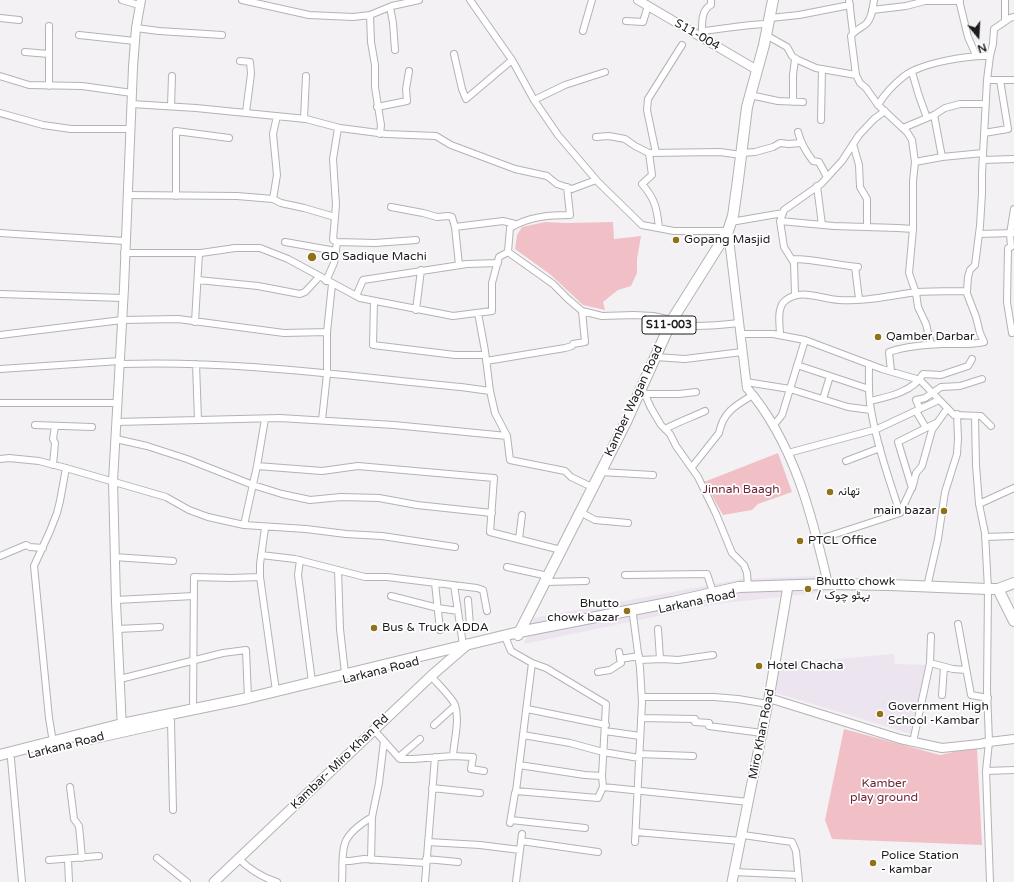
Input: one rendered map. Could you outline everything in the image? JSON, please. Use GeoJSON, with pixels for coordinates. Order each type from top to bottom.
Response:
{"type":"FeatureCollection","features":[{"type":"Feature","properties":{"kind":"main road","name":"Kamber Wagan Road"},"geometry":{"type":"LineString","coordinates":[[518,634],[592,487],[643,391],[655,358],[671,322],[729,227],[736,194],[747,107],[766,35],[773,0]]}},
{"type":"Feature","properties":{"kind":"main road"},"geometry":{"type":"LineString","coordinates":[[1013,619],[993,589],[1014,582]]}},
{"type":"Feature","properties":{"kind":"main road","name":"Larkana Road"},"geometry":{"type":"LineString","coordinates":[[0,755],[53,742],[122,728],[171,721],[266,700],[383,667],[463,647],[713,592],[748,586],[828,584],[993,589]]}},
{"type":"Feature","properties":{"kind":"main road","name":"Larkana Road"},"geometry":{"type":"LineString","coordinates":[[463,647],[506,639],[518,634],[633,615],[742,592],[763,586]]}},
{"type":"Feature","properties":{"kind":"main road","name":"Miro Khan Road"},"geometry":{"type":"LineString","coordinates":[[732,882],[749,802],[788,586]]}},
{"type":"Feature","properties":{"kind":"main road","name":"Kambar- Miro Khan Rd"},"geometry":{"type":"LineString","coordinates":[[214,882],[463,647]]}},
{"type":"Feature","properties":{"kind":"main road","name":"Larkana Road"},"geometry":{"type":"LineString","coordinates":[[0,762],[193,710],[276,692],[345,674],[383,667]]}},
{"type":"Feature","properties":{"kind":"street"},"geometry":{"type":"LineString","coordinates":[[122,0],[140,2],[136,28],[131,104],[124,253],[124,298],[113,481],[114,557],[122,728]]}},
{"type":"Feature","properties":{"kind":"street"},"geometry":{"type":"LineString","coordinates":[[242,0],[309,15],[353,17],[370,15],[392,4],[418,0]]}},
{"type":"Feature","properties":{"kind":"street"},"geometry":{"type":"LineString","coordinates":[[470,0],[483,21],[512,60],[534,100],[558,135],[596,180],[642,225],[674,231],[729,227],[783,213]]}},
{"type":"Feature","properties":{"kind":"street"},"geometry":{"type":"LineString","coordinates":[[584,30],[592,0]]}},
{"type":"Feature","properties":{"kind":"street","name":"S11-004"},"geometry":{"type":"LineString","coordinates":[[638,0],[650,5],[702,34],[757,70]]}},
{"type":"Feature","properties":{"kind":"street"},"geometry":{"type":"LineString","coordinates":[[711,0],[712,5],[704,12],[702,34],[799,15],[849,3],[853,33],[851,36],[851,43],[856,75],[860,83],[866,88],[878,105],[903,128],[912,140],[915,162],[913,181],[913,229],[909,272],[916,293],[918,307],[926,324],[932,345]]}},
{"type":"Feature","properties":{"kind":"street"},"geometry":{"type":"LineString","coordinates":[[853,33],[866,24],[872,10],[874,0]]}},
{"type":"Feature","properties":{"kind":"street"},"geometry":{"type":"LineString","coordinates":[[872,10],[906,6],[925,1],[959,0],[968,37],[976,55]]}},
{"type":"Feature","properties":{"kind":"street"},"geometry":{"type":"LineString","coordinates":[[1005,0],[1005,21]]}},
{"type":"Feature","properties":{"kind":"street"},"geometry":{"type":"LineString","coordinates":[[392,4],[395,50]]}},
{"type":"Feature","properties":{"kind":"street"},"geometry":{"type":"LineString","coordinates":[[626,21],[642,22],[650,5]]}},
{"type":"Feature","properties":{"kind":"street"},"geometry":{"type":"LineString","coordinates":[[370,15],[377,107],[381,125],[380,134]]}},
{"type":"Feature","properties":{"kind":"street"},"geometry":{"type":"LineString","coordinates":[[891,371],[889,352],[898,349],[932,345],[974,344],[984,342],[966,291],[970,270],[975,265],[979,234],[985,104],[990,56],[994,44],[994,29],[1005,21],[1014,17]]}},
{"type":"Feature","properties":{"kind":"street"},"geometry":{"type":"LineString","coordinates":[[0,18],[19,20]]}},
{"type":"Feature","properties":{"kind":"street"},"geometry":{"type":"LineString","coordinates":[[49,26],[49,86]]}},
{"type":"Feature","properties":{"kind":"street"},"geometry":{"type":"LineString","coordinates":[[136,28],[222,35]]}},
{"type":"Feature","properties":{"kind":"street"},"geometry":{"type":"LineString","coordinates":[[79,35],[135,41]]}},
{"type":"Feature","properties":{"kind":"street"},"geometry":{"type":"LineString","coordinates":[[766,35],[787,47],[795,59],[816,68],[856,75]]}},
{"type":"Feature","properties":{"kind":"street"},"geometry":{"type":"LineString","coordinates":[[659,228],[657,213],[651,194],[642,184],[652,175],[653,153],[647,110],[648,99],[682,45]]}},
{"type":"Feature","properties":{"kind":"street"},"geometry":{"type":"LineString","coordinates":[[25,52],[49,54]]}},
{"type":"Feature","properties":{"kind":"street"},"geometry":{"type":"LineString","coordinates":[[454,54],[462,89],[466,98],[512,60]]}},
{"type":"Feature","properties":{"kind":"street"},"geometry":{"type":"LineString","coordinates":[[878,105],[883,96],[904,76],[916,69],[976,55],[990,56]]}},
{"type":"Feature","properties":{"kind":"street"},"geometry":{"type":"LineString","coordinates":[[793,102],[793,75],[795,59]]}},
{"type":"Feature","properties":{"kind":"street"},"geometry":{"type":"LineString","coordinates":[[240,61],[250,62],[251,74],[246,112]]}},
{"type":"Feature","properties":{"kind":"street"},"geometry":{"type":"LineString","coordinates":[[821,120],[822,69]]}},
{"type":"Feature","properties":{"kind":"street"},"geometry":{"type":"LineString","coordinates":[[377,107],[407,101],[406,89],[409,71]]}},
{"type":"Feature","properties":{"kind":"street"},"geometry":{"type":"LineString","coordinates":[[534,100],[565,85],[605,72]]}},
{"type":"Feature","properties":{"kind":"street"},"geometry":{"type":"LineString","coordinates":[[912,72],[927,118]]}},
{"type":"Feature","properties":{"kind":"street"},"geometry":{"type":"LineString","coordinates":[[0,76],[29,85],[82,86],[132,92]]}},
{"type":"Feature","properties":{"kind":"street"},"geometry":{"type":"LineString","coordinates":[[171,106],[172,76]]}},
{"type":"Feature","properties":{"kind":"street"},"geometry":{"type":"LineString","coordinates":[[304,119],[306,76]]}},
{"type":"Feature","properties":{"kind":"street"},"geometry":{"type":"LineString","coordinates":[[987,80],[1013,82]]}},
{"type":"Feature","properties":{"kind":"street"},"geometry":{"type":"LineString","coordinates":[[984,133],[1008,129],[1000,80]]}},
{"type":"Feature","properties":{"kind":"street"},"geometry":{"type":"LineString","coordinates":[[750,95],[778,101],[803,102]]}},
{"type":"Feature","properties":{"kind":"street"},"geometry":{"type":"LineString","coordinates":[[131,104],[246,112],[304,119],[338,128],[380,134],[436,136],[451,144],[515,169],[547,176],[557,184],[572,189],[596,180]]}},
{"type":"Feature","properties":{"kind":"street"},"geometry":{"type":"LineString","coordinates":[[903,128],[934,115],[945,108],[960,104],[985,104]]}},
{"type":"Feature","properties":{"kind":"street"},"geometry":{"type":"LineString","coordinates":[[795,294],[794,263],[784,247],[780,220],[784,210],[828,177],[842,161],[853,144],[874,118],[885,111]]}},
{"type":"Feature","properties":{"kind":"street"},"geometry":{"type":"LineString","coordinates":[[0,113],[43,125],[71,129],[130,129]]}},
{"type":"Feature","properties":{"kind":"street"},"geometry":{"type":"LineString","coordinates":[[934,115],[942,156]]}},
{"type":"Feature","properties":{"kind":"street"},"geometry":{"type":"LineString","coordinates":[[273,199],[277,175],[273,134],[277,116]]}},
{"type":"Feature","properties":{"kind":"street"},"geometry":{"type":"LineString","coordinates":[[338,128],[333,159],[336,205],[333,240],[337,242],[375,243],[416,240]]}},
{"type":"Feature","properties":{"kind":"street"},"geometry":{"type":"LineString","coordinates":[[176,196],[176,131],[229,138]]}},
{"type":"Feature","properties":{"kind":"street"},"geometry":{"type":"LineString","coordinates":[[798,132],[800,144],[813,161],[819,162],[828,177]]}},
{"type":"Feature","properties":{"kind":"street"},"geometry":{"type":"LineString","coordinates":[[596,137],[609,136],[626,138],[635,146],[653,153],[720,152],[741,154],[773,147],[780,142],[800,144]]}},
{"type":"Feature","properties":{"kind":"street"},"geometry":{"type":"LineString","coordinates":[[853,144],[859,165],[860,187],[867,199],[867,227]]}},
{"type":"Feature","properties":{"kind":"street"},"geometry":{"type":"LineString","coordinates":[[915,162],[942,156],[983,153]]}},
{"type":"Feature","properties":{"kind":"street"},"geometry":{"type":"LineString","coordinates":[[983,160],[1014,159]]}},
{"type":"Feature","properties":{"kind":"street"},"geometry":{"type":"LineString","coordinates":[[817,186],[822,225]]}},
{"type":"Feature","properties":{"kind":"street"},"geometry":{"type":"LineString","coordinates":[[508,252],[510,228],[515,224],[521,221],[549,215],[570,215],[567,187]]}},
{"type":"Feature","properties":{"kind":"street"},"geometry":{"type":"LineString","coordinates":[[127,195],[237,196],[273,199],[281,204],[304,208],[335,217]]}},
{"type":"Feature","properties":{"kind":"street"},"geometry":{"type":"LineString","coordinates":[[391,207],[437,217],[452,217],[455,226],[459,265]]}},
{"type":"Feature","properties":{"kind":"street"},"geometry":{"type":"LineString","coordinates":[[1012,333],[1006,297],[1008,248],[1011,248],[1014,209]]}},
{"type":"Feature","properties":{"kind":"street"},"geometry":{"type":"LineString","coordinates":[[780,220],[822,225],[913,229]]}},
{"type":"Feature","properties":{"kind":"street"},"geometry":{"type":"LineString","coordinates":[[455,226],[462,227],[480,222],[503,221],[515,224]]}},
{"type":"Feature","properties":{"kind":"street"},"geometry":{"type":"LineString","coordinates":[[729,227],[738,323],[747,388],[774,425],[801,483],[818,540],[828,584]]}},
{"type":"Feature","properties":{"kind":"street"},"geometry":{"type":"LineString","coordinates":[[0,233],[125,241]]}},
{"type":"Feature","properties":{"kind":"street"},"geometry":{"type":"LineString","coordinates":[[979,234],[1012,233]]}},
{"type":"Feature","properties":{"kind":"street"},"geometry":{"type":"LineString","coordinates":[[285,242],[336,251]]}},
{"type":"Feature","properties":{"kind":"street"},"geometry":{"type":"LineString","coordinates":[[322,420],[327,374],[329,282],[337,242]]}},
{"type":"Feature","properties":{"kind":"street"},"geometry":{"type":"LineString","coordinates":[[124,253],[199,254],[235,248],[260,248],[288,259],[360,298],[453,316],[492,311],[492,283],[499,257],[508,252]]}},
{"type":"Feature","properties":{"kind":"street"},"geometry":{"type":"LineString","coordinates":[[508,252],[553,284],[568,300],[582,311],[602,316],[634,314],[652,316],[689,327],[738,323]]}},
{"type":"Feature","properties":{"kind":"street"},"geometry":{"type":"LineString","coordinates":[[195,322],[199,254]]}},
{"type":"Feature","properties":{"kind":"street"},"geometry":{"type":"LineString","coordinates":[[792,259],[825,261],[857,267],[859,300]]}},
{"type":"Feature","properties":{"kind":"street"},"geometry":{"type":"LineString","coordinates":[[356,296],[362,280],[459,265],[498,263]]}},
{"type":"Feature","properties":{"kind":"street"},"geometry":{"type":"LineString","coordinates":[[416,310],[421,270]]}},
{"type":"Feature","properties":{"kind":"street"},"geometry":{"type":"LineString","coordinates":[[198,280],[258,286],[300,294],[305,292],[319,277]]}},
{"type":"Feature","properties":{"kind":"street"},"geometry":{"type":"LineString","coordinates":[[780,335],[780,309],[784,301],[795,294],[838,300],[859,300],[916,293],[966,291]]}},
{"type":"Feature","properties":{"kind":"street"},"geometry":{"type":"LineString","coordinates":[[0,294],[124,298]]}},
{"type":"Feature","properties":{"kind":"street"},"geometry":{"type":"LineString","coordinates":[[374,301],[373,345],[486,358],[565,348],[572,346],[573,344],[585,342],[582,311]]}},
{"type":"Feature","properties":{"kind":"street"},"geometry":{"type":"LineString","coordinates":[[478,313],[494,413],[507,436],[510,460],[565,471],[571,477],[592,487]]}},
{"type":"Feature","properties":{"kind":"street"},"geometry":{"type":"LineString","coordinates":[[0,335],[122,320],[178,319],[284,333],[328,332]]}},
{"type":"Feature","properties":{"kind":"street"},"geometry":{"type":"LineString","coordinates":[[740,334],[773,334],[805,340],[869,364],[920,380],[954,415],[957,414],[975,417],[982,416],[991,426]]}},
{"type":"Feature","properties":{"kind":"street"},"geometry":{"type":"LineString","coordinates":[[774,425],[782,415],[805,340]]}},
{"type":"Feature","properties":{"kind":"street"},"geometry":{"type":"LineString","coordinates":[[655,358],[685,359],[742,352]]}},
{"type":"Feature","properties":{"kind":"street"},"geometry":{"type":"LineString","coordinates":[[870,401],[890,396],[908,389],[920,380],[923,374],[941,375],[968,366],[972,360]]}},
{"type":"Feature","properties":{"kind":"street"},"geometry":{"type":"LineString","coordinates":[[0,369],[120,363],[242,366],[490,391]]}},
{"type":"Feature","properties":{"kind":"street"},"geometry":{"type":"LineString","coordinates":[[196,364],[198,420]]}},
{"type":"Feature","properties":{"kind":"street"},"geometry":{"type":"LineString","coordinates":[[869,364],[871,410],[880,448],[900,513]]}},
{"type":"Feature","properties":{"kind":"street"},"geometry":{"type":"LineString","coordinates":[[797,365],[869,389]]}},
{"type":"Feature","properties":{"kind":"street"},"geometry":{"type":"LineString","coordinates":[[941,375],[941,387]]}},
{"type":"Feature","properties":{"kind":"street"},"geometry":{"type":"LineString","coordinates":[[823,399],[830,376]]}},
{"type":"Feature","properties":{"kind":"street"},"geometry":{"type":"LineString","coordinates":[[926,428],[918,410],[916,400],[925,398],[941,387],[960,386],[982,379]]}},
{"type":"Feature","properties":{"kind":"street"},"geometry":{"type":"LineString","coordinates":[[746,382],[790,389],[848,407],[871,410]]}},
{"type":"Feature","properties":{"kind":"street"},"geometry":{"type":"LineString","coordinates":[[643,391],[679,394],[696,392]]}},
{"type":"Feature","properties":{"kind":"street"},"geometry":{"type":"LineString","coordinates":[[643,391],[661,425],[670,434],[676,446],[692,467],[716,514],[732,553],[744,564],[747,573],[748,586]]}},
{"type":"Feature","properties":{"kind":"street"},"geometry":{"type":"LineString","coordinates":[[692,467],[719,433],[720,426],[731,408],[753,395]]}},
{"type":"Feature","properties":{"kind":"street"},"geometry":{"type":"LineString","coordinates":[[788,453],[875,428],[877,429],[939,400]]}},
{"type":"Feature","properties":{"kind":"street"},"geometry":{"type":"LineString","coordinates":[[0,404],[117,403]]}},
{"type":"Feature","properties":{"kind":"street"},"geometry":{"type":"LineString","coordinates":[[818,540],[900,513],[912,488],[916,473],[922,466],[932,430],[947,409]]}},
{"type":"Feature","properties":{"kind":"street"},"geometry":{"type":"LineString","coordinates":[[665,429],[705,410]]}},
{"type":"Feature","properties":{"kind":"street"},"geometry":{"type":"LineString","coordinates":[[927,587],[938,539],[945,492],[957,454],[957,414]]}},
{"type":"Feature","properties":{"kind":"street"},"geometry":{"type":"LineString","coordinates":[[975,417],[976,465],[979,504],[993,589],[988,698],[989,742],[986,771],[991,881]]}},
{"type":"Feature","properties":{"kind":"street"},"geometry":{"type":"LineString","coordinates":[[116,422],[280,418],[394,425],[507,436]]}},
{"type":"Feature","properties":{"kind":"street"},"geometry":{"type":"LineString","coordinates":[[244,525],[257,466],[265,419]]}},
{"type":"Feature","properties":{"kind":"street"},"geometry":{"type":"LineString","coordinates":[[912,488],[898,442],[937,423]]}},
{"type":"Feature","properties":{"kind":"street"},"geometry":{"type":"LineString","coordinates":[[35,425],[92,427]]}},
{"type":"Feature","properties":{"kind":"street"},"geometry":{"type":"LineString","coordinates":[[53,465],[55,443],[53,439],[55,426]]}},
{"type":"Feature","properties":{"kind":"street"},"geometry":{"type":"LineString","coordinates":[[116,439],[147,446],[187,459],[282,494],[310,500],[341,497],[379,498],[417,505],[492,513]]}},
{"type":"Feature","properties":{"kind":"street"},"geometry":{"type":"LineString","coordinates":[[846,461],[880,448]]}},
{"type":"Feature","properties":{"kind":"street"},"geometry":{"type":"LineString","coordinates":[[0,459],[9,458],[24,460],[66,468],[166,497],[189,510],[208,517],[244,525],[265,528],[306,529],[346,534],[382,536],[455,547]]}},
{"type":"Feature","properties":{"kind":"street"},"geometry":{"type":"LineString","coordinates":[[257,466],[322,471],[358,466],[494,478],[490,532],[561,550]]}},
{"type":"Feature","properties":{"kind":"street"},"geometry":{"type":"LineString","coordinates":[[53,742],[34,566],[50,531],[60,501],[66,468]]}},
{"type":"Feature","properties":{"kind":"street"},"geometry":{"type":"LineString","coordinates":[[600,472],[653,475]]}},
{"type":"Feature","properties":{"kind":"street"},"geometry":{"type":"LineString","coordinates":[[979,504],[1014,488]]}},
{"type":"Feature","properties":{"kind":"street"},"geometry":{"type":"LineString","coordinates":[[580,512],[595,520],[628,523]]}},
{"type":"Feature","properties":{"kind":"street"},"geometry":{"type":"LineString","coordinates":[[519,539],[522,515]]}},
{"type":"Feature","properties":{"kind":"street"},"geometry":{"type":"LineString","coordinates":[[265,528],[261,555],[260,577],[276,692]]}},
{"type":"Feature","properties":{"kind":"street"},"geometry":{"type":"LineString","coordinates":[[985,537],[1014,536]]}},
{"type":"Feature","properties":{"kind":"street"},"geometry":{"type":"LineString","coordinates":[[0,556],[26,545],[30,547],[43,548]]}},
{"type":"Feature","properties":{"kind":"street"},"geometry":{"type":"LineString","coordinates":[[261,555],[300,560],[365,577],[387,577],[477,588],[482,590],[487,611]]}},
{"type":"Feature","properties":{"kind":"street"},"geometry":{"type":"LineString","coordinates":[[114,557],[173,561]]}},
{"type":"Feature","properties":{"kind":"street"},"geometry":{"type":"LineString","coordinates":[[300,560],[298,575],[312,682]]}},
{"type":"Feature","properties":{"kind":"street"},"geometry":{"type":"LineString","coordinates":[[507,567],[546,579],[586,581]]}},
{"type":"Feature","properties":{"kind":"street"},"geometry":{"type":"LineString","coordinates":[[338,570],[340,629],[345,674]]}},
{"type":"Feature","properties":{"kind":"street"},"geometry":{"type":"LineString","coordinates":[[625,575],[707,574],[713,592]]}},
{"type":"Feature","properties":{"kind":"street"},"geometry":{"type":"LineString","coordinates":[[193,710],[194,577],[260,577]]}},
{"type":"Feature","properties":{"kind":"street"},"geometry":{"type":"LineString","coordinates":[[435,583],[440,630]]}},
{"type":"Feature","properties":{"kind":"street"},"geometry":{"type":"LineString","coordinates":[[454,585],[463,647]]}},
{"type":"Feature","properties":{"kind":"street"},"geometry":{"type":"LineString","coordinates":[[116,600],[194,596]]}},
{"type":"Feature","properties":{"kind":"street"},"geometry":{"type":"LineString","coordinates":[[391,596],[438,608],[458,611]]}},
{"type":"Feature","properties":{"kind":"street"},"geometry":{"type":"LineString","coordinates":[[460,627],[470,626],[468,600]]}},
{"type":"Feature","properties":{"kind":"street"},"geometry":{"type":"LineString","coordinates":[[633,615],[639,658],[642,697],[635,842]]}},
{"type":"Feature","properties":{"kind":"street"},"geometry":{"type":"LineString","coordinates":[[958,624],[971,695],[988,698]]}},
{"type":"Feature","properties":{"kind":"street"},"geometry":{"type":"LineString","coordinates":[[117,629],[160,627]]}},
{"type":"Feature","properties":{"kind":"street"},"geometry":{"type":"LineString","coordinates":[[658,628],[660,659]]}},
{"type":"Feature","properties":{"kind":"street"},"geometry":{"type":"LineString","coordinates":[[913,742],[930,664],[931,636]]}},
{"type":"Feature","properties":{"kind":"street"},"geometry":{"type":"LineString","coordinates":[[506,639],[511,651],[532,663],[546,668],[606,704],[602,787],[598,798],[516,792]]}},
{"type":"Feature","properties":{"kind":"street"},"geometry":{"type":"LineString","coordinates":[[120,679],[223,653],[246,650],[248,698]]}},
{"type":"Feature","properties":{"kind":"street"},"geometry":{"type":"LineString","coordinates":[[598,672],[610,670],[621,663],[619,652]]}},
{"type":"Feature","properties":{"kind":"street"},"geometry":{"type":"LineString","coordinates":[[620,659],[639,658],[678,660],[713,655]]}},
{"type":"Feature","properties":{"kind":"street"},"geometry":{"type":"LineString","coordinates":[[532,663],[511,822],[585,828]]}},
{"type":"Feature","properties":{"kind":"street"},"geometry":{"type":"LineString","coordinates":[[930,664],[966,670]]}},
{"type":"Feature","properties":{"kind":"street"},"geometry":{"type":"LineString","coordinates":[[942,695],[944,667]]}},
{"type":"Feature","properties":{"kind":"street"},"geometry":{"type":"LineString","coordinates":[[431,676],[455,704],[457,726],[454,737],[453,756]]}},
{"type":"Feature","properties":{"kind":"street"},"geometry":{"type":"LineString","coordinates":[[642,697],[714,697],[768,701],[893,737],[942,748],[1014,739]]}},
{"type":"Feature","properties":{"kind":"street"},"geometry":{"type":"LineString","coordinates":[[434,725],[455,706]]}},
{"type":"Feature","properties":{"kind":"street"},"geometry":{"type":"LineString","coordinates":[[527,709],[640,736]]}},
{"type":"Feature","properties":{"kind":"street"},"geometry":{"type":"LineString","coordinates":[[641,718],[695,719],[695,722],[709,723],[709,726],[762,733]]}},
{"type":"Feature","properties":{"kind":"street"},"geometry":{"type":"LineString","coordinates":[[171,721],[173,810]]}},
{"type":"Feature","properties":{"kind":"street"},"geometry":{"type":"LineString","coordinates":[[374,730],[400,759],[453,756],[472,757],[471,769],[484,771]]}},
{"type":"Feature","properties":{"kind":"street"},"geometry":{"type":"LineString","coordinates":[[523,735],[570,743],[603,752],[639,756],[693,756]]}},
{"type":"Feature","properties":{"kind":"street"},"geometry":{"type":"LineString","coordinates":[[398,757],[420,739]]}},
{"type":"Feature","properties":{"kind":"street"},"geometry":{"type":"LineString","coordinates":[[371,860],[372,817],[379,783],[384,741]]}},
{"type":"Feature","properties":{"kind":"street"},"geometry":{"type":"LineString","coordinates":[[425,882],[435,757]]}},
{"type":"Feature","properties":{"kind":"street"},"geometry":{"type":"LineString","coordinates":[[11,759],[22,882]]}},
{"type":"Feature","properties":{"kind":"street"},"geometry":{"type":"LineString","coordinates":[[519,765],[585,775],[602,776]]}},
{"type":"Feature","properties":{"kind":"street"},"geometry":{"type":"LineString","coordinates":[[986,771],[1014,770]]}},
{"type":"Feature","properties":{"kind":"street"},"geometry":{"type":"LineString","coordinates":[[70,787],[74,819],[79,826],[82,858]]}},
{"type":"Feature","properties":{"kind":"street"},"geometry":{"type":"LineString","coordinates":[[602,787],[749,802]]}},
{"type":"Feature","properties":{"kind":"street"},"geometry":{"type":"LineString","coordinates":[[432,788],[480,792]]}},
{"type":"Feature","properties":{"kind":"street"},"geometry":{"type":"LineString","coordinates":[[342,882],[345,844],[349,837],[362,823],[372,817]]}},
{"type":"Feature","properties":{"kind":"street"},"geometry":{"type":"LineString","coordinates":[[636,832],[792,842],[796,852],[799,882]]}},
{"type":"Feature","properties":{"kind":"street"},"geometry":{"type":"LineString","coordinates":[[516,882],[522,834]]}},
{"type":"Feature","properties":{"kind":"street"},"geometry":{"type":"LineString","coordinates":[[521,841],[598,852]]}},
{"type":"Feature","properties":{"kind":"street"},"geometry":{"type":"LineString","coordinates":[[428,842],[480,845],[520,850]]}},
{"type":"Feature","properties":{"kind":"street"},"geometry":{"type":"LineString","coordinates":[[49,860],[99,856]]}},
{"type":"Feature","properties":{"kind":"street"},"geometry":{"type":"LineString","coordinates":[[157,858],[187,882]]}},
{"type":"Feature","properties":{"kind":"street"},"geometry":{"type":"LineString","coordinates":[[238,858],[256,874],[277,882]]}},
{"type":"Feature","properties":{"kind":"street"},"geometry":{"type":"LineString","coordinates":[[68,859],[69,882]]}},
{"type":"Feature","properties":{"kind":"street"},"geometry":{"type":"LineString","coordinates":[[343,861],[364,859],[458,862]]}},
{"type":"Feature","properties":{"kind":"street"},"geometry":{"type":"LineString","coordinates":[[734,872],[798,875]]}},
{"type":"Feature","properties":{"kind":"shaded area","name":"Bhutto chowk bazar"},"geometry":{"type":"Polygon","coordinates":[[[816,576],[824,592],[716,604],[524,644],[534,618],[741,579],[816,576]]]}},
{"type":"Feature","properties":{"kind":"shaded area","name":"Government High School -Kambar"},"geometry":{"type":"Polygon","coordinates":[[[894,654],[895,664],[927,665],[911,734],[776,693],[779,664],[894,654]]]}},
{"type":"Feature","properties":{"kind":"green space"},"geometry":{"type":"Polygon","coordinates":[[[545,222],[613,222],[614,239],[641,236],[637,259],[637,273],[631,286],[618,290],[603,302],[605,310],[583,305],[551,275],[515,249],[517,235],[522,227],[545,222]]]}},
{"type":"Feature","properties":{"kind":"green space","name":"Jinnah Baagh"},"geometry":{"type":"Polygon","coordinates":[[[778,453],[792,492],[758,504],[752,510],[723,515],[704,482],[778,453]]]}},
{"type":"Feature","properties":{"kind":"green space","name":"Kamber play ground"},"geometry":{"type":"Polygon","coordinates":[[[844,729],[940,755],[967,749],[977,749],[982,845],[832,839],[825,820],[844,729]]]}},
{"type":"Feature","properties":{"kind":"place","name":"Gopang Masjid"},"geometry":{"type":"Point","coordinates":[676,240]}},
{"type":"Feature","properties":{"kind":"place","name":"GD Sadique Machi"},"geometry":{"type":"Point","coordinates":[312,257]}},
{"type":"Feature","properties":{"kind":"place","name":"Qamber Darbar"},"geometry":{"type":"Point","coordinates":[878,337]}},
{"type":"Feature","properties":{"kind":"place","name":"تھانہ"},"geometry":{"type":"Point","coordinates":[830,492]}},
{"type":"Feature","properties":{"kind":"place","name":"main bazar"},"geometry":{"type":"Point","coordinates":[944,511]}},
{"type":"Feature","properties":{"kind":"place","name":"PTCL Office"},"geometry":{"type":"Point","coordinates":[800,541]}},
{"type":"Feature","properties":{"kind":"place","name":"Bhutto chowk / بہٹو چوک"},"geometry":{"type":"Point","coordinates":[808,589]}},
{"type":"Feature","properties":{"kind":"place","name":"Bhutto chowk bazar"},"geometry":{"type":"Point","coordinates":[627,611]}},
{"type":"Feature","properties":{"kind":"place","name":"Bus & Truck ADDA"},"geometry":{"type":"Point","coordinates":[374,628]}},
{"type":"Feature","properties":{"kind":"place","name":"Hotel Chacha"},"geometry":{"type":"Point","coordinates":[759,666]}},
{"type":"Feature","properties":{"kind":"place","name":"Government High School -Kambar"},"geometry":{"type":"Point","coordinates":[880,714]}},
{"type":"Feature","properties":{"kind":"place","name":"Police Station - kambar"},"geometry":{"type":"Point","coordinates":[873,863]}}]}
